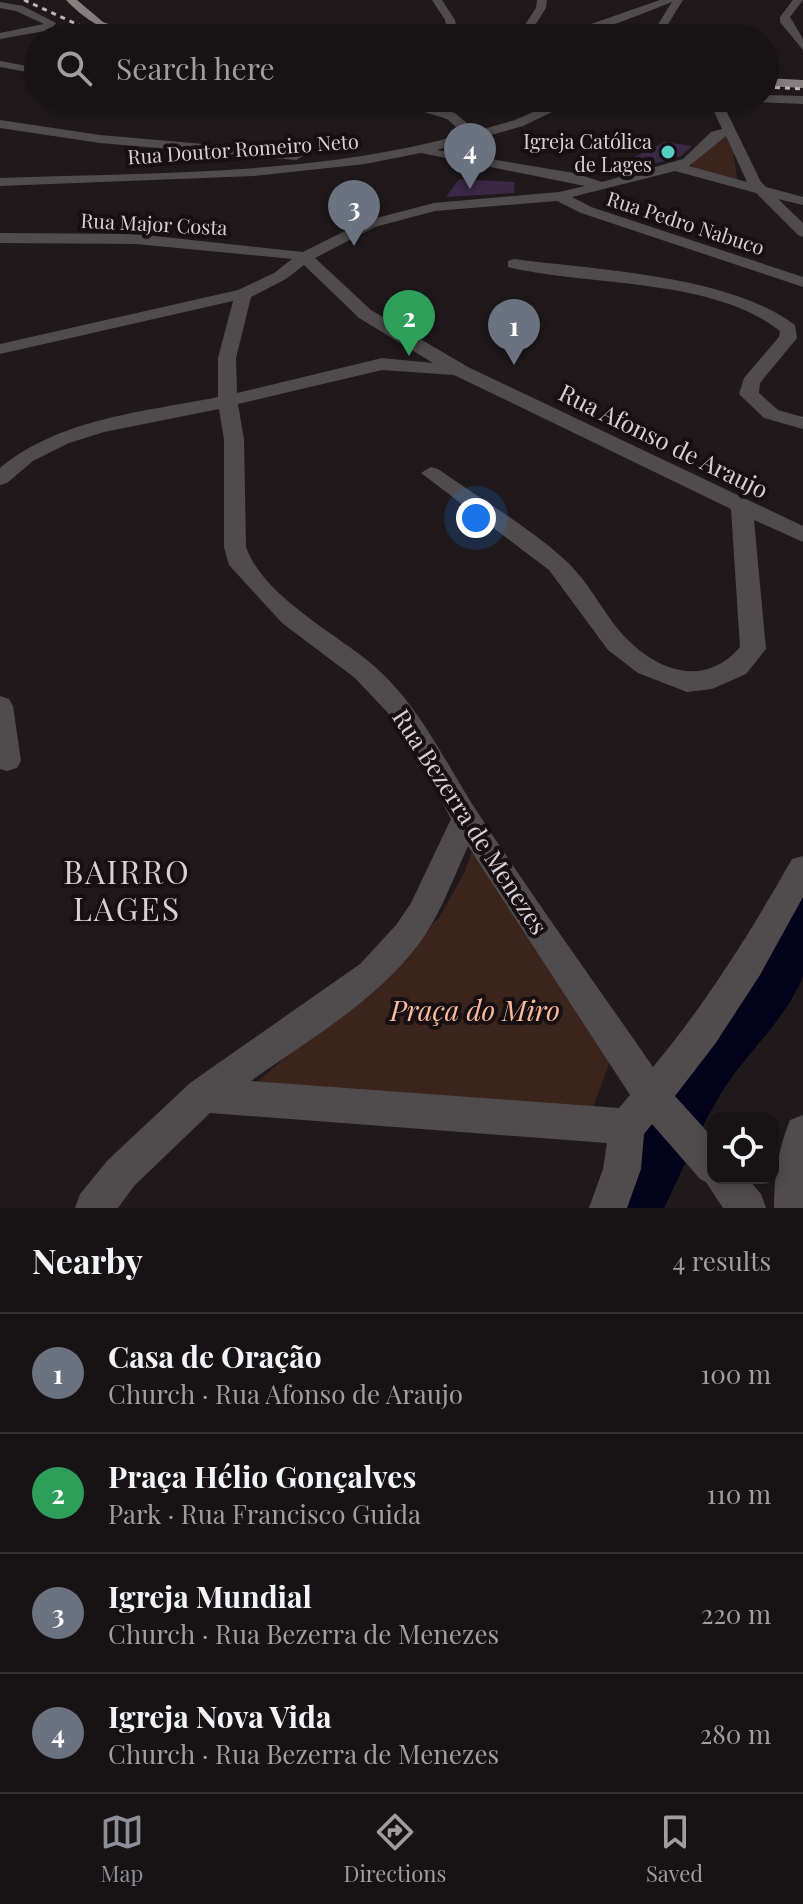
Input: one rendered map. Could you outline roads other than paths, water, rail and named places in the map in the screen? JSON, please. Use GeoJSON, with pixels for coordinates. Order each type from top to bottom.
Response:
{"type":"FeatureCollection","features":[{"type":"Feature","properties":{"kind":"main road"},"geometry":{"type":"LineString","coordinates":[[71,0],[99,24]]}},
{"type":"Feature","properties":{"kind":"main road"},"geometry":{"type":"LineString","coordinates":[[779,83],[803,84]]}},
{"type":"Feature","properties":{"kind":"street"},"geometry":{"type":"LineString","coordinates":[[437,0],[451,24]]}},
{"type":"Feature","properties":{"kind":"street"},"geometry":{"type":"LineString","coordinates":[[531,24],[541,8],[542,0]]}},
{"type":"Feature","properties":{"kind":"street"},"geometry":{"type":"LineString","coordinates":[[601,24],[669,0]]}},
{"type":"Feature","properties":{"kind":"street"},"geometry":{"type":"LineString","coordinates":[[663,24],[678,0]]}},
{"type":"Feature","properties":{"kind":"street"},"geometry":{"type":"LineString","coordinates":[[0,5],[19,8],[50,24]]}},
{"type":"Feature","properties":{"kind":"street"},"geometry":{"type":"LineString","coordinates":[[803,5],[795,5],[785,22],[803,47]]}},
{"type":"Feature","properties":{"kind":"street"},"geometry":{"type":"LineString","coordinates":[[0,36],[24,32]]}},
{"type":"Feature","properties":{"kind":"street"},"geometry":{"type":"LineString","coordinates":[[0,64],[24,68]]}},
{"type":"Feature","properties":{"kind":"street"},"geometry":{"type":"LineString","coordinates":[[779,99],[803,100]]}},
{"type":"Feature","properties":{"kind":"street"},"geometry":{"type":"LineString","coordinates":[[438,112],[451,116],[474,136]]}},
{"type":"Feature","properties":{"kind":"street","name":"Rua Doutor Romeiro Neto"},"geometry":{"type":"LineString","coordinates":[[0,182],[225,173],[365,160],[474,136],[544,112]]}},
{"type":"Feature","properties":{"kind":"street"},"geometry":{"type":"LineString","coordinates":[[721,112],[749,175],[803,232]]}},
{"type":"Feature","properties":{"kind":"street"},"geometry":{"type":"LineString","coordinates":[[0,124],[230,152],[365,160]]}},
{"type":"Feature","properties":{"kind":"street"},"geometry":{"type":"LineString","coordinates":[[0,349],[243,294],[280,276],[305,257],[370,224],[403,214],[457,204],[559,196],[676,167],[693,159],[716,135],[730,131]]}},
{"type":"Feature","properties":{"kind":"street"},"geometry":{"type":"LineString","coordinates":[[417,150],[574,177],[602,187]]}},
{"type":"Feature","properties":{"kind":"street"},"geometry":{"type":"LineString","coordinates":[[225,173],[230,152]]}},
{"type":"Feature","properties":{"kind":"street"},"geometry":{"type":"LineString","coordinates":[[676,167],[803,201]]}},
{"type":"Feature","properties":{"kind":"street","name":"Rua Pedro Nabuco"},"geometry":{"type":"LineString","coordinates":[[559,196],[586,210],[803,282]]}},
{"type":"Feature","properties":{"kind":"street","name":"Rua Major Costa"},"geometry":{"type":"LineString","coordinates":[[0,238],[136,239],[281,252],[305,257]]}},
{"type":"Feature","properties":{"kind":"street","name":"Rua Afonso de Araujo"},"geometry":{"type":"LineString","coordinates":[[305,257],[354,305],[388,330],[461,371],[803,535]]}},
{"type":"Feature","properties":{"kind":"street"},"geometry":{"type":"LineString","coordinates":[[514,264],[696,292],[747,306],[780,320],[789,329],[788,338],[751,382],[749,394],[771,414],[803,423]]}},
{"type":"Feature","properties":{"kind":"street","name":"Rua Bezerra de Menezes"},"geometry":{"type":"LineString","coordinates":[[243,294],[227,358],[228,401],[234,440],[235,547],[241,565],[291,617],[364,672],[396,705],[426,746],[466,819],[659,1105],[730,1186]]}},
{"type":"Feature","properties":{"kind":"street"},"geometry":{"type":"LineString","coordinates":[[382,364],[388,330]]}},
{"type":"Feature","properties":{"kind":"street"},"geometry":{"type":"LineString","coordinates":[[0,479],[26,457],[62,439],[100,427],[228,401],[382,364],[461,371]]}},
{"type":"Feature","properties":{"kind":"street"},"geometry":{"type":"LineString","coordinates":[[431,473],[557,565],[617,644],[647,667],[687,683],[712,680],[737,668],[753,649],[742,507]]}},
{"type":"Feature","properties":{"kind":"street"},"geometry":{"type":"LineString","coordinates":[[0,706],[7,761]]}},
{"type":"Feature","properties":{"kind":"street"},"geometry":{"type":"LineString","coordinates":[[94,1208],[121,1173],[203,1095],[372,974],[407,935],[422,912],[466,819]]}},
{"type":"Feature","properties":{"kind":"street"},"geometry":{"type":"LineString","coordinates":[[203,1095],[627,1127],[659,1105],[749,965],[803,868]]}},
{"type":"Feature","properties":{"kind":"street"},"geometry":{"type":"LineString","coordinates":[[608,1208],[622,1169],[627,1127]]}},
{"type":"Feature","properties":{"kind":"street"},"geometry":{"type":"LineString","coordinates":[[793,1208],[793,1177],[803,1133]]}},
{"type":"Feature","properties":{"kind":"waterway"},"geometry":{"type":"LineString","coordinates":[[630,1208],[704,1068],[772,985],[803,911]]}},
{"type":"Feature","properties":{"kind":"railway"},"geometry":{"type":"LineString","coordinates":[[24,0],[76,24]]}},
{"type":"Feature","properties":{"kind":"railway"},"geometry":{"type":"LineString","coordinates":[[779,88],[803,89]]}},
{"type":"Feature","properties":{"kind":"place","name":"Igreja Católica de Lages"},"geometry":{"type":"Point","coordinates":[668,152]}},
{"type":"Feature","properties":{"kind":"place","name":"Igreja Nova Vida"},"geometry":{"type":"Point","coordinates":[470,189]}},
{"type":"Feature","properties":{"kind":"place","name":"Igreja Mundial"},"geometry":{"type":"Point","coordinates":[354,246]}},
{"type":"Feature","properties":{"kind":"place","name":"Praça Hélio Gonçalves"},"geometry":{"type":"Point","coordinates":[409,356]}},
{"type":"Feature","properties":{"kind":"place","name":"Casa de Oração"},"geometry":{"type":"Point","coordinates":[514,365]}},
{"type":"Feature","properties":{"kind":"district","name":"BAIRRO LAGES"},"geometry":{"type":"Point","coordinates":[127,888]}},
{"type":"Feature","properties":{"kind":"park label","name":"Praça do Miro"},"geometry":{"type":"Point","coordinates":[475,1009]}}]}
